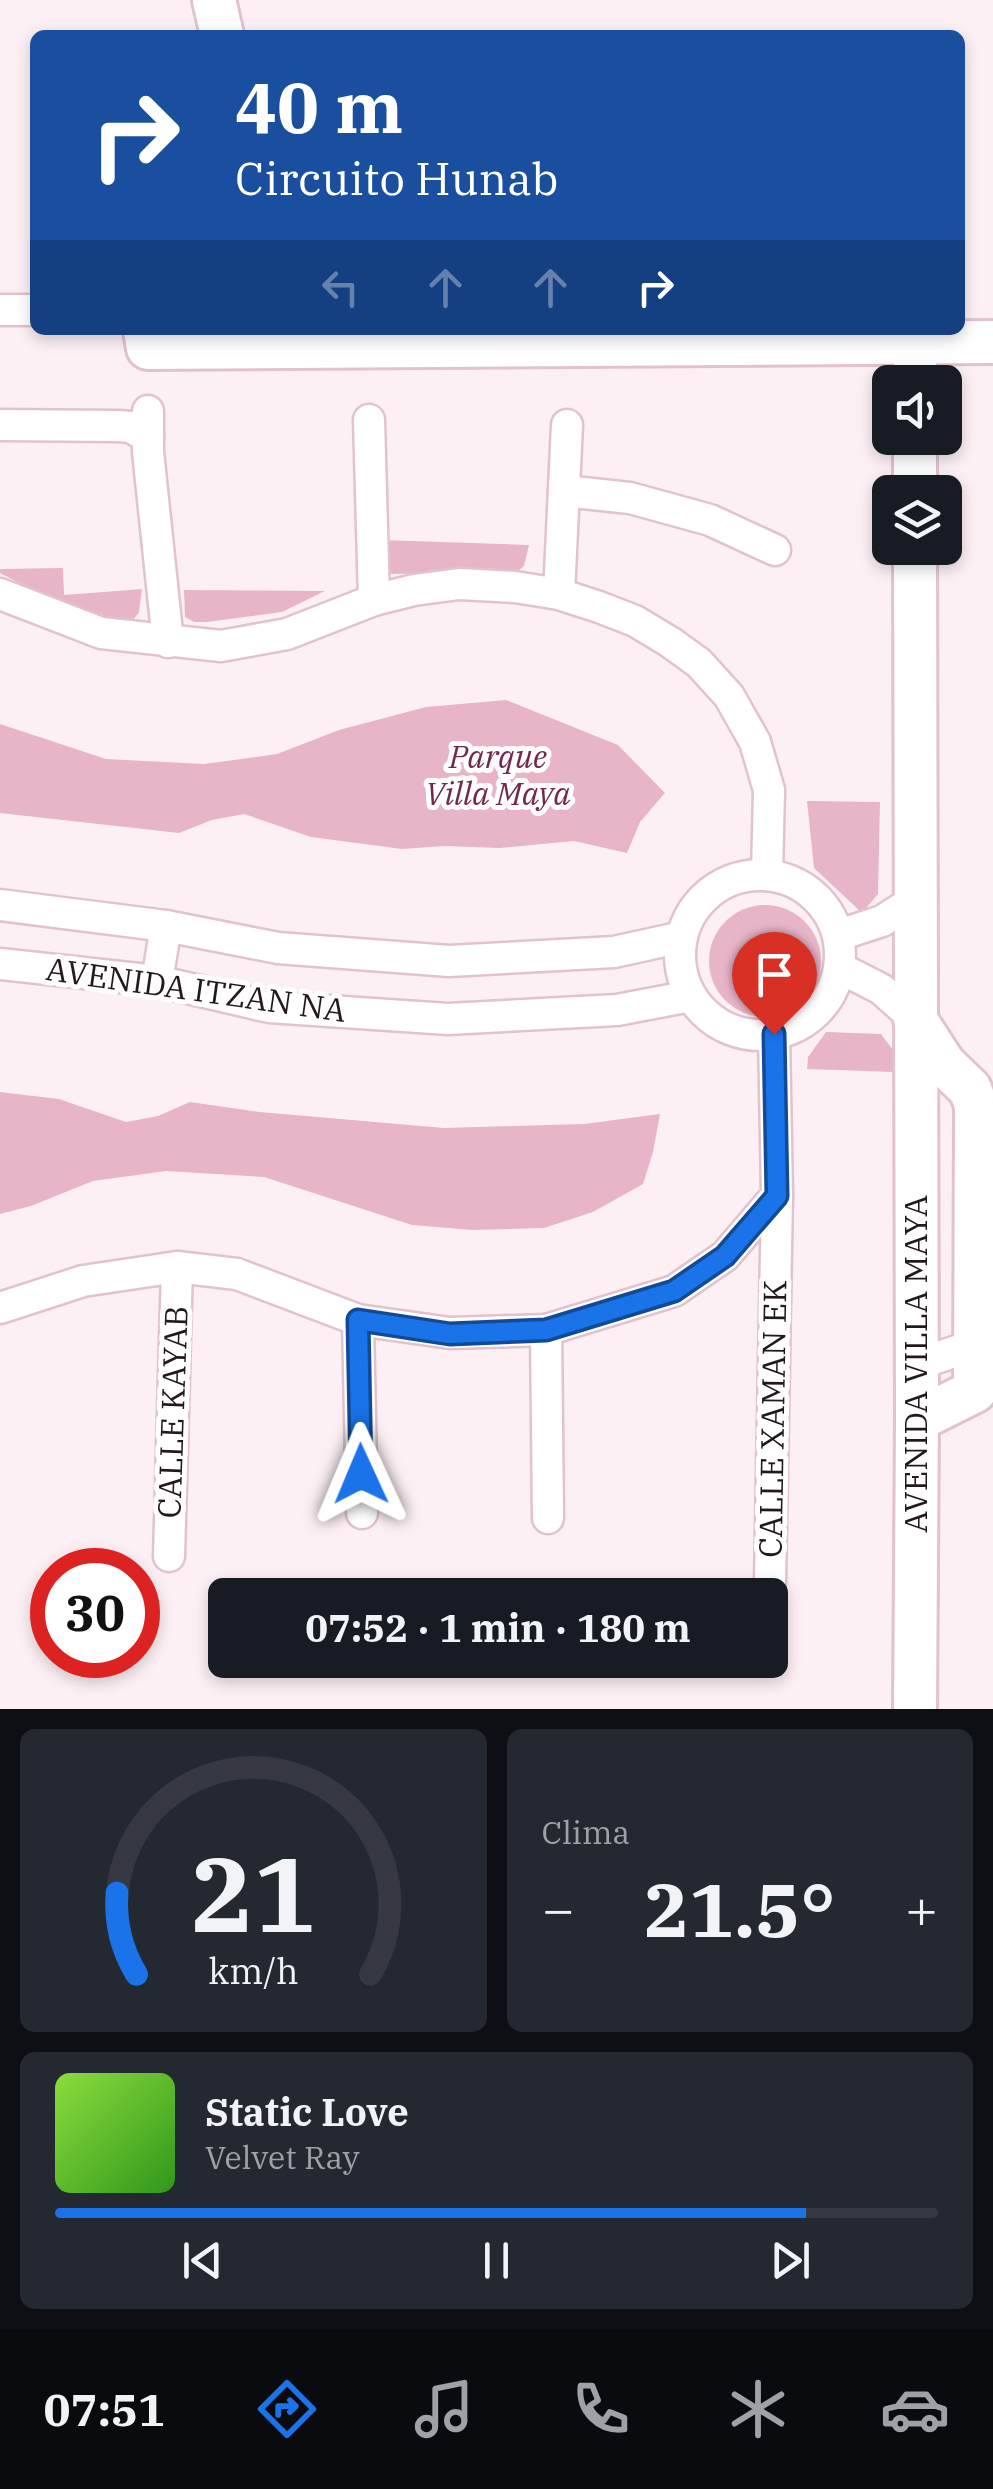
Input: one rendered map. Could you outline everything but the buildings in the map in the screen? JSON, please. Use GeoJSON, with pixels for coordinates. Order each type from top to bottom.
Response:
{"type":"FeatureCollection","features":[{"type":"Feature","properties":{"kind":"main road"},"geometry":{"type":"LineString","coordinates":[[214,0],[221,30]]}},
{"type":"Feature","properties":{"kind":"main road"},"geometry":{"type":"LineString","coordinates":[[146,339],[915,362],[993,342]]}},
{"type":"Feature","properties":{"kind":"main road","name":"AVENIDA VILLA MAYA"},"geometry":{"type":"LineString","coordinates":[[915,565],[915,1709]]}},
{"type":"Feature","properties":{"kind":"main road","name":"AVENIDA VILLA MAYA"},"geometry":{"type":"LineString","coordinates":[[915,1018],[944,1064],[970,1089],[976,1105],[984,1391]]}},
{"type":"Feature","properties":{"kind":"main road"},"geometry":{"type":"LineString","coordinates":[[917,1420],[984,1391]]}},
{"type":"Feature","properties":{"kind":"street"},"geometry":{"type":"LineString","coordinates":[[0,310],[30,310]]}},
{"type":"Feature","properties":{"kind":"street"},"geometry":{"type":"LineString","coordinates":[[369,420],[374,600]]}},
{"type":"Feature","properties":{"kind":"street"},"geometry":{"type":"LineString","coordinates":[[0,425],[148,424],[168,642]]}},
{"type":"Feature","properties":{"kind":"street"},"geometry":{"type":"LineString","coordinates":[[558,594],[567,425]]}},
{"type":"Feature","properties":{"kind":"street"},"geometry":{"type":"LineString","coordinates":[[564,492],[630,498],[710,520],[775,550]]}},
{"type":"Feature","properties":{"kind":"street"},"geometry":{"type":"LineString","coordinates":[[0,594],[101,634],[221,646],[287,634],[374,600],[460,584],[558,594],[635,621],[698,663],[728,696],[756,742],[769,790],[767,875]]}},
{"type":"Feature","properties":{"kind":"street"},"geometry":{"type":"LineString","coordinates":[[744,876],[791,880],[812,893],[828,912],[838,935],[840,968],[832,992],[818,1011],[798,1026],[774,1034],[750,1034],[727,1027],[707,1014],[691,996],[683,978],[682,937],[690,916],[722,884],[744,876]]}},
{"type":"Feature","properties":{"kind":"street"},"geometry":{"type":"LineString","coordinates":[[838,935],[882,921],[915,900]]}},
{"type":"Feature","properties":{"kind":"street","name":"AVENIDA ITZAN NA"},"geometry":{"type":"LineString","coordinates":[[0,905],[166,926],[278,948],[450,962],[614,952],[682,937]]}},
{"type":"Feature","properties":{"kind":"street"},"geometry":{"type":"LineString","coordinates":[[157,981],[166,926]]}},
{"type":"Feature","properties":{"kind":"street","name":"AVENIDA ITZAN NA"},"geometry":{"type":"LineString","coordinates":[[0,964],[157,981],[269,1007],[448,1018],[617,1010],[691,996]]}},
{"type":"Feature","properties":{"kind":"street"},"geometry":{"type":"LineString","coordinates":[[840,968],[881,990],[915,1018]]}},
{"type":"Feature","properties":{"kind":"street","name":"CALLE XAMAN EK"},"geometry":{"type":"LineString","coordinates":[[770,1578],[777,1196],[774,1034]]}},
{"type":"Feature","properties":{"kind":"street"},"geometry":{"type":"LineString","coordinates":[[0,1308],[83,1281],[177,1267],[237,1274],[358,1320],[450,1334],[546,1330],[674,1291],[725,1256],[777,1196]]}},
{"type":"Feature","properties":{"kind":"street","name":"CALLE KAYAB"},"geometry":{"type":"LineString","coordinates":[[170,1556],[177,1267]]}},
{"type":"Feature","properties":{"kind":"street"},"geometry":{"type":"LineString","coordinates":[[358,1320],[362,1513]]}},
{"type":"Feature","properties":{"kind":"street"},"geometry":{"type":"LineString","coordinates":[[546,1330],[548,1518]]}},
{"type":"Feature","properties":{"kind":"street"},"geometry":{"type":"LineString","coordinates":[[916,1366],[983,1345]]}},
{"type":"Feature","properties":{"kind":"green space"},"geometry":{"type":"Polygon","coordinates":[[[381,540],[529,545],[524,566],[516,573],[381,574],[381,540]]]}},
{"type":"Feature","properties":{"kind":"green space"},"geometry":{"type":"Polygon","coordinates":[[[63,568],[64,595],[142,589],[139,612],[128,627],[79,614],[0,573],[0,569],[63,568]]]}},
{"type":"Feature","properties":{"kind":"green space"},"geometry":{"type":"Polygon","coordinates":[[[184,590],[325,591],[282,612],[194,622],[185,617],[184,590]]]}},
{"type":"Feature","properties":{"kind":"green space","name":"Parque Villa Maya"},"geometry":{"type":"Polygon","coordinates":[[[506,700],[618,745],[665,793],[640,822],[627,853],[574,841],[500,848],[402,849],[311,837],[244,814],[212,820],[179,833],[0,813],[0,724],[106,759],[204,764],[277,754],[339,730],[426,707],[506,700]]]}},
{"type":"Feature","properties":{"kind":"green space"},"geometry":{"type":"Polygon","coordinates":[[[807,801],[880,802],[878,894],[862,913],[814,868],[807,801]]]}},
{"type":"Feature","properties":{"kind":"green space"},"geometry":{"type":"Polygon","coordinates":[[[765,905],[786,909],[804,922],[817,940],[821,961],[817,982],[804,1000],[786,1013],[765,1017],[744,1013],[726,1000],[713,982],[709,961],[713,940],[726,922],[744,909],[765,905]]]}},
{"type":"Feature","properties":{"kind":"green space"},"geometry":{"type":"Polygon","coordinates":[[[826,1032],[881,1034],[893,1050],[894,1072],[807,1069],[808,1057],[826,1032]]]}},
{"type":"Feature","properties":{"kind":"green space"},"geometry":{"type":"Polygon","coordinates":[[[0,1092],[59,1099],[126,1122],[158,1116],[190,1102],[444,1128],[584,1124],[660,1114],[643,1184],[593,1212],[544,1228],[472,1230],[412,1225],[264,1177],[166,1171],[93,1181],[0,1214],[0,1092]]]}},
{"type":"Feature","properties":{"kind":"route"},"geometry":{"type":"LineString","coordinates":[[361,1474],[358,1320],[450,1334],[546,1330],[674,1291],[725,1256],[777,1196],[774,1034]]}}]}
